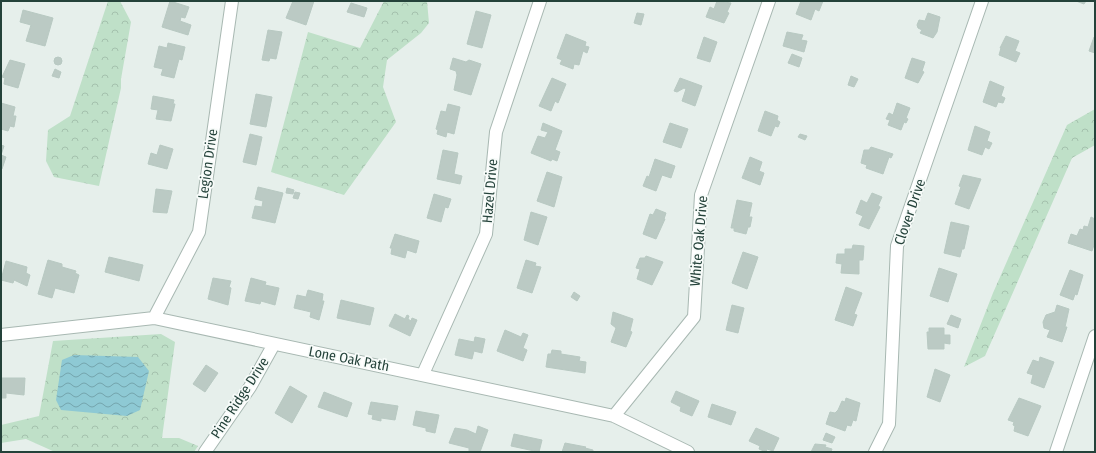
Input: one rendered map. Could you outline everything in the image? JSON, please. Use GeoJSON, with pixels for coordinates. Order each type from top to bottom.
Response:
{"type":"FeatureCollection","features":[{"type":"Feature","properties":{"kind":"street","name":"Legion Drive"},"geometry":{"type":"LineString","coordinates":[[154,318],[199,232],[232,1]]}},
{"type":"Feature","properties":{"kind":"street","name":"Hazel Drive"},"geometry":{"type":"LineString","coordinates":[[423,374],[486,234],[496,132],[540,1]]}},
{"type":"Feature","properties":{"kind":"street","name":"White Oak Drive"},"geometry":{"type":"LineString","coordinates":[[614,416],[694,317],[701,195],[769,1]]}},
{"type":"Feature","properties":{"kind":"street","name":"Clover Drive"},"geometry":{"type":"LineString","coordinates":[[875,452],[889,424],[897,246],[982,1]]}},
{"type":"Feature","properties":{"kind":"street","name":"Lone Oak Path"},"geometry":{"type":"LineString","coordinates":[[1,335],[154,318],[423,374],[614,416],[688,452]]}},
{"type":"Feature","properties":{"kind":"street"},"geometry":{"type":"LineString","coordinates":[[1056,452],[1095,336]]}},
{"type":"Feature","properties":{"kind":"street","name":"Pine Ridge Drive"},"geometry":{"type":"LineString","coordinates":[[205,452],[250,387],[274,344]]}},
{"type":"Feature","properties":{"kind":"green space"},"geometry":{"type":"Polygon","coordinates":[[[108,1],[120,1],[131,22],[121,79],[121,88],[99,186],[54,177],[46,161],[48,130],[70,116],[108,1]]]}},
{"type":"Feature","properties":{"kind":"green space"},"geometry":{"type":"Polygon","coordinates":[[[384,1],[427,1],[429,23],[421,33],[387,60],[383,87],[396,122],[344,195],[271,172],[308,32],[360,48],[384,1]]]}},
{"type":"Feature","properties":{"kind":"green space"},"geometry":{"type":"Polygon","coordinates":[[[1095,109],[1095,145],[1072,158],[985,356],[964,367],[993,293],[1067,125],[1095,109]]]}},
{"type":"Feature","properties":{"kind":"green space"},"geometry":{"type":"Polygon","coordinates":[[[161,334],[175,342],[162,438],[179,438],[198,446],[194,452],[55,452],[26,439],[1,443],[1,425],[39,416],[53,341],[161,334]]]}},
{"type":"Feature","properties":{"kind":"water"},"geometry":{"type":"Polygon","coordinates":[[[74,355],[138,357],[149,371],[140,410],[127,416],[61,410],[56,400],[62,360],[74,355]]]}},
{"type":"Feature","properties":{"kind":"building"},"geometry":{"type":"Polygon","coordinates":[[[170,1],[189,7],[185,18],[181,17],[180,21],[191,25],[188,35],[162,27],[170,1]]]}},
{"type":"Feature","properties":{"kind":"building"},"geometry":{"type":"Polygon","coordinates":[[[293,1],[314,1],[306,25],[286,18],[293,1]]]}},
{"type":"Feature","properties":{"kind":"building"},"geometry":{"type":"Polygon","coordinates":[[[717,1],[731,3],[727,12],[729,13],[724,23],[706,17],[710,7],[714,9],[717,1]]]}},
{"type":"Feature","properties":{"kind":"building"},"geometry":{"type":"Polygon","coordinates":[[[801,1],[823,1],[819,11],[815,9],[811,20],[796,14],[801,1]]]}},
{"type":"Feature","properties":{"kind":"building"},"geometry":{"type":"Polygon","coordinates":[[[1076,1],[1086,1],[1084,4],[1076,1]]]}},
{"type":"Feature","properties":{"kind":"building"},"geometry":{"type":"Polygon","coordinates":[[[351,3],[367,8],[364,17],[347,12],[351,3]]]}},
{"type":"Feature","properties":{"kind":"building"},"geometry":{"type":"Polygon","coordinates":[[[23,10],[53,18],[45,46],[26,41],[31,25],[20,22],[23,10]]]}},
{"type":"Feature","properties":{"kind":"building"},"geometry":{"type":"Polygon","coordinates":[[[476,11],[491,15],[482,48],[467,44],[476,11]]]}},
{"type":"Feature","properties":{"kind":"building"},"geometry":{"type":"Polygon","coordinates":[[[637,13],[644,14],[641,25],[634,23],[637,13]]]}},
{"type":"Feature","properties":{"kind":"building"},"geometry":{"type":"Polygon","coordinates":[[[928,13],[940,17],[937,32],[933,38],[920,33],[922,30],[918,28],[917,25],[919,20],[925,21],[928,13]]]}},
{"type":"Feature","properties":{"kind":"building"},"geometry":{"type":"Polygon","coordinates":[[[268,30],[282,32],[276,59],[270,58],[269,61],[262,60],[268,30]]]}},
{"type":"Feature","properties":{"kind":"building"},"geometry":{"type":"Polygon","coordinates":[[[787,32],[803,35],[801,40],[807,41],[804,52],[783,46],[787,32]]]}},
{"type":"Feature","properties":{"kind":"building"},"geometry":{"type":"Polygon","coordinates":[[[566,34],[586,42],[585,46],[589,47],[587,53],[583,51],[579,65],[574,64],[573,69],[560,64],[562,60],[557,58],[566,34]]]}},
{"type":"Feature","properties":{"kind":"building"},"geometry":{"type":"Polygon","coordinates":[[[1006,36],[1019,41],[1015,51],[1020,53],[1016,62],[999,55],[1000,48],[1006,36]]]}},
{"type":"Feature","properties":{"kind":"building"},"geometry":{"type":"Polygon","coordinates":[[[704,37],[717,42],[710,62],[697,58],[704,37]]]}},
{"type":"Feature","properties":{"kind":"building"},"geometry":{"type":"Polygon","coordinates":[[[1094,37],[1095,38],[1095,53],[1089,51],[1094,37]]]}},
{"type":"Feature","properties":{"kind":"building"},"geometry":{"type":"Polygon","coordinates":[[[168,43],[185,47],[182,60],[179,59],[174,78],[161,75],[163,69],[154,67],[159,46],[167,48],[168,43]]]}},
{"type":"Feature","properties":{"kind":"building"},"geometry":{"type":"Polygon","coordinates":[[[792,54],[802,58],[799,67],[788,63],[792,54]]]}},
{"type":"Feature","properties":{"kind":"building"},"geometry":{"type":"Polygon","coordinates":[[[56,57],[60,57],[62,61],[60,65],[56,65],[54,63],[54,59],[56,57]]]}},
{"type":"Feature","properties":{"kind":"building"},"geometry":{"type":"Polygon","coordinates":[[[453,58],[466,62],[469,60],[481,64],[471,95],[454,90],[457,75],[456,71],[450,69],[453,58]]]}},
{"type":"Feature","properties":{"kind":"building"},"geometry":{"type":"Polygon","coordinates":[[[912,58],[925,62],[922,71],[924,72],[918,83],[905,78],[912,58]]]}},
{"type":"Feature","properties":{"kind":"building"},"geometry":{"type":"Polygon","coordinates":[[[10,60],[25,64],[18,88],[4,84],[5,78],[2,77],[10,60]]]}},
{"type":"Feature","properties":{"kind":"building"},"geometry":{"type":"Polygon","coordinates":[[[55,69],[61,72],[59,78],[52,76],[55,69]]]}},
{"type":"Feature","properties":{"kind":"building"},"geometry":{"type":"Polygon","coordinates":[[[851,76],[858,79],[854,87],[848,85],[851,76]]]}},
{"type":"Feature","properties":{"kind":"building"},"geometry":{"type":"Polygon","coordinates":[[[552,78],[566,84],[558,103],[555,101],[551,111],[539,106],[552,78]]]}},
{"type":"Feature","properties":{"kind":"building"},"geometry":{"type":"Polygon","coordinates":[[[680,78],[702,86],[695,106],[682,101],[686,89],[684,88],[677,92],[674,91],[680,78]]]}},
{"type":"Feature","properties":{"kind":"building"},"geometry":{"type":"Polygon","coordinates":[[[990,81],[1004,87],[1001,96],[1005,98],[1003,103],[998,102],[996,107],[983,102],[990,81]]]}},
{"type":"Feature","properties":{"kind":"building"},"geometry":{"type":"Polygon","coordinates":[[[256,94],[272,97],[266,127],[250,124],[256,94]]]}},
{"type":"Feature","properties":{"kind":"building"},"geometry":{"type":"Polygon","coordinates":[[[153,96],[174,100],[173,104],[175,104],[171,121],[156,119],[158,110],[151,109],[153,96]]]}},
{"type":"Feature","properties":{"kind":"building"},"geometry":{"type":"Polygon","coordinates":[[[1,103],[15,107],[13,116],[16,116],[14,127],[10,126],[8,131],[1,129],[1,103]]]}},
{"type":"Feature","properties":{"kind":"building"},"geometry":{"type":"Polygon","coordinates":[[[897,103],[910,108],[906,118],[908,119],[906,123],[904,122],[901,130],[888,125],[890,120],[886,119],[889,113],[893,115],[897,103]]]}},
{"type":"Feature","properties":{"kind":"building"},"geometry":{"type":"Polygon","coordinates":[[[448,104],[460,107],[454,134],[447,132],[446,137],[437,134],[438,130],[436,129],[441,111],[446,112],[448,104]]]}},
{"type":"Feature","properties":{"kind":"building"},"geometry":{"type":"Polygon","coordinates":[[[765,111],[778,116],[777,120],[780,122],[778,127],[775,126],[771,136],[758,131],[765,111]]]}},
{"type":"Feature","properties":{"kind":"building"},"geometry":{"type":"Polygon","coordinates":[[[543,123],[562,131],[555,150],[560,152],[557,161],[552,159],[551,161],[531,153],[538,136],[545,138],[548,132],[541,130],[543,123]]]}},
{"type":"Feature","properties":{"kind":"building"},"geometry":{"type":"Polygon","coordinates":[[[670,123],[688,129],[681,148],[663,142],[670,123]]]}},
{"type":"Feature","properties":{"kind":"building"},"geometry":{"type":"Polygon","coordinates":[[[975,126],[990,132],[987,141],[992,143],[989,149],[985,147],[982,155],[968,150],[975,126]]]}},
{"type":"Feature","properties":{"kind":"building"},"geometry":{"type":"Polygon","coordinates":[[[250,134],[262,137],[256,165],[243,162],[250,134]]]}},
{"type":"Feature","properties":{"kind":"building"},"geometry":{"type":"Polygon","coordinates":[[[800,134],[807,136],[805,140],[798,137],[800,134]]]}},
{"type":"Feature","properties":{"kind":"building"},"geometry":{"type":"Polygon","coordinates":[[[1,145],[4,146],[1,155],[1,145]]]}},
{"type":"Feature","properties":{"kind":"building"},"geometry":{"type":"Polygon","coordinates":[[[160,145],[173,149],[167,169],[148,164],[151,153],[157,155],[160,145]]]}},
{"type":"Feature","properties":{"kind":"building"},"geometry":{"type":"Polygon","coordinates":[[[871,147],[893,154],[891,158],[889,157],[883,174],[866,168],[867,165],[861,163],[864,150],[869,150],[871,147]]]}},
{"type":"Feature","properties":{"kind":"building"},"geometry":{"type":"Polygon","coordinates":[[[443,150],[458,153],[454,174],[462,176],[460,184],[437,179],[443,150]]]}},
{"type":"Feature","properties":{"kind":"building"},"geometry":{"type":"Polygon","coordinates":[[[1,155],[6,157],[2,169],[1,168],[1,155]]]}},
{"type":"Feature","properties":{"kind":"building"},"geometry":{"type":"Polygon","coordinates":[[[750,157],[762,162],[759,171],[764,173],[760,185],[742,178],[750,157]]]}},
{"type":"Feature","properties":{"kind":"building"},"geometry":{"type":"Polygon","coordinates":[[[655,159],[675,166],[671,178],[662,175],[656,191],[643,186],[647,176],[649,177],[655,159]]]}},
{"type":"Feature","properties":{"kind":"building"},"geometry":{"type":"Polygon","coordinates":[[[547,172],[562,177],[554,207],[537,201],[547,172]]]}},
{"type":"Feature","properties":{"kind":"building"},"geometry":{"type":"Polygon","coordinates":[[[963,175],[981,179],[969,209],[955,204],[961,187],[959,186],[963,175]]]}},
{"type":"Feature","properties":{"kind":"building"},"geometry":{"type":"Polygon","coordinates":[[[258,187],[283,193],[275,223],[252,218],[255,206],[262,207],[263,201],[255,199],[258,187]]]}},
{"type":"Feature","properties":{"kind":"building"},"geometry":{"type":"Polygon","coordinates":[[[287,188],[294,190],[293,194],[286,193],[287,188]]]}},
{"type":"Feature","properties":{"kind":"building"},"geometry":{"type":"Polygon","coordinates":[[[156,189],[172,191],[167,213],[153,212],[156,189]]]}},
{"type":"Feature","properties":{"kind":"building"},"geometry":{"type":"Polygon","coordinates":[[[295,192],[300,193],[298,199],[293,198],[295,192]]]}},
{"type":"Feature","properties":{"kind":"building"},"geometry":{"type":"Polygon","coordinates":[[[872,193],[882,197],[878,206],[880,207],[869,229],[859,225],[863,216],[856,213],[861,200],[867,203],[872,193]]]}},
{"type":"Feature","properties":{"kind":"building"},"geometry":{"type":"Polygon","coordinates":[[[434,194],[451,199],[448,208],[445,207],[441,222],[427,218],[434,194]]]}},
{"type":"Feature","properties":{"kind":"building"},"geometry":{"type":"Polygon","coordinates":[[[737,200],[752,203],[749,217],[752,217],[750,227],[748,227],[746,234],[734,231],[734,228],[731,228],[737,200]]]}},
{"type":"Feature","properties":{"kind":"building"},"geometry":{"type":"Polygon","coordinates":[[[656,209],[666,213],[665,219],[656,239],[643,234],[650,214],[653,215],[656,209]]]}},
{"type":"Feature","properties":{"kind":"building"},"geometry":{"type":"Polygon","coordinates":[[[531,212],[547,217],[538,245],[524,240],[531,212]]]}},
{"type":"Feature","properties":{"kind":"building"},"geometry":{"type":"Polygon","coordinates":[[[1091,217],[1095,219],[1095,242],[1092,251],[1068,243],[1071,234],[1077,236],[1080,229],[1083,230],[1084,226],[1088,227],[1091,217]]]}},
{"type":"Feature","properties":{"kind":"building"},"geometry":{"type":"Polygon","coordinates":[[[951,222],[969,226],[964,249],[962,249],[960,257],[944,253],[951,222]]]}},
{"type":"Feature","properties":{"kind":"building"},"geometry":{"type":"Polygon","coordinates":[[[395,234],[419,241],[416,253],[407,250],[405,258],[391,254],[392,248],[390,248],[395,234]]]}},
{"type":"Feature","properties":{"kind":"building"},"geometry":{"type":"Polygon","coordinates":[[[853,245],[864,246],[863,260],[859,260],[859,274],[841,273],[842,264],[836,263],[837,254],[845,254],[845,249],[852,249],[853,245]]]}},
{"type":"Feature","properties":{"kind":"building"},"geometry":{"type":"Polygon","coordinates":[[[743,252],[758,257],[747,289],[732,283],[743,252]]]}},
{"type":"Feature","properties":{"kind":"building"},"geometry":{"type":"Polygon","coordinates":[[[646,256],[663,262],[652,285],[637,279],[640,269],[636,268],[640,258],[645,258],[646,256]]]}},
{"type":"Feature","properties":{"kind":"building"},"geometry":{"type":"Polygon","coordinates":[[[109,257],[143,265],[139,281],[105,272],[109,257]]]}},
{"type":"Feature","properties":{"kind":"building"},"geometry":{"type":"Polygon","coordinates":[[[48,260],[62,264],[62,267],[76,271],[75,273],[79,275],[74,293],[55,288],[52,298],[38,294],[48,260]]]}},
{"type":"Feature","properties":{"kind":"building"},"geometry":{"type":"Polygon","coordinates":[[[526,260],[536,263],[535,266],[541,267],[532,293],[517,288],[526,260]]]}},
{"type":"Feature","properties":{"kind":"building"},"geometry":{"type":"Polygon","coordinates":[[[6,261],[27,267],[26,273],[30,275],[27,286],[14,280],[13,283],[1,280],[6,261]]]}},
{"type":"Feature","properties":{"kind":"building"},"geometry":{"type":"Polygon","coordinates":[[[939,268],[957,274],[948,302],[930,296],[939,268]]]}},
{"type":"Feature","properties":{"kind":"building"},"geometry":{"type":"Polygon","coordinates":[[[1070,270],[1083,275],[1077,295],[1075,294],[1073,300],[1060,295],[1070,270]]]}},
{"type":"Feature","properties":{"kind":"building"},"geometry":{"type":"Polygon","coordinates":[[[213,278],[231,281],[229,287],[231,288],[228,305],[208,299],[213,278]]]}},
{"type":"Feature","properties":{"kind":"building"},"geometry":{"type":"Polygon","coordinates":[[[251,278],[266,282],[265,285],[279,288],[275,305],[261,301],[260,304],[245,301],[251,278]]]}},
{"type":"Feature","properties":{"kind":"building"},"geometry":{"type":"Polygon","coordinates":[[[846,287],[862,293],[854,314],[857,315],[853,326],[835,320],[846,287]]]}},
{"type":"Feature","properties":{"kind":"building"},"geometry":{"type":"Polygon","coordinates":[[[308,290],[323,294],[322,301],[324,301],[319,320],[310,317],[311,312],[294,308],[297,295],[306,297],[308,290]]]}},
{"type":"Feature","properties":{"kind":"building"},"geometry":{"type":"Polygon","coordinates":[[[574,292],[580,296],[577,301],[571,297],[574,292]]]}},
{"type":"Feature","properties":{"kind":"building"},"geometry":{"type":"Polygon","coordinates":[[[341,300],[374,308],[370,325],[337,318],[341,300]]]}},
{"type":"Feature","properties":{"kind":"building"},"geometry":{"type":"Polygon","coordinates":[[[732,305],[744,308],[738,333],[726,330],[732,305]]]}},
{"type":"Feature","properties":{"kind":"building"},"geometry":{"type":"Polygon","coordinates":[[[1057,305],[1069,309],[1065,327],[1067,327],[1062,342],[1047,337],[1050,330],[1044,328],[1043,322],[1046,315],[1055,312],[1057,305]]]}},
{"type":"Feature","properties":{"kind":"building"},"geometry":{"type":"Polygon","coordinates":[[[613,312],[633,319],[630,331],[632,332],[626,347],[611,342],[616,328],[611,324],[613,312]]]}},
{"type":"Feature","properties":{"kind":"building"},"geometry":{"type":"Polygon","coordinates":[[[395,314],[405,319],[407,315],[409,316],[408,319],[411,321],[412,318],[417,320],[410,336],[389,326],[395,314]]]}},
{"type":"Feature","properties":{"kind":"building"},"geometry":{"type":"Polygon","coordinates":[[[951,315],[961,319],[958,328],[947,324],[951,315]]]}},
{"type":"Feature","properties":{"kind":"building"},"geometry":{"type":"Polygon","coordinates":[[[929,328],[944,328],[944,335],[950,335],[950,344],[944,343],[944,349],[928,349],[927,332],[929,332],[929,328]]]}},
{"type":"Feature","properties":{"kind":"building"},"geometry":{"type":"Polygon","coordinates":[[[505,330],[521,337],[523,333],[528,335],[523,348],[527,350],[523,361],[497,351],[505,330]]]}},
{"type":"Feature","properties":{"kind":"building"},"geometry":{"type":"Polygon","coordinates":[[[475,337],[485,339],[482,353],[474,351],[472,359],[455,355],[459,339],[474,342],[475,337]]]}},
{"type":"Feature","properties":{"kind":"building"},"geometry":{"type":"Polygon","coordinates":[[[552,350],[561,351],[561,354],[580,357],[579,361],[586,362],[585,373],[546,367],[548,354],[551,354],[552,350]]]}},
{"type":"Feature","properties":{"kind":"building"},"geometry":{"type":"Polygon","coordinates":[[[1040,357],[1054,362],[1044,388],[1031,383],[1033,375],[1027,373],[1033,360],[1039,362],[1040,357]]]}},
{"type":"Feature","properties":{"kind":"building"},"geometry":{"type":"Polygon","coordinates":[[[206,365],[218,373],[205,392],[193,384],[206,365]]]}},
{"type":"Feature","properties":{"kind":"building"},"geometry":{"type":"Polygon","coordinates":[[[935,369],[950,375],[940,402],[927,397],[935,369]]]}},
{"type":"Feature","properties":{"kind":"building"},"geometry":{"type":"Polygon","coordinates":[[[1,378],[25,378],[24,395],[6,393],[6,398],[1,398],[1,378]]]}},
{"type":"Feature","properties":{"kind":"building"},"geometry":{"type":"Polygon","coordinates":[[[290,386],[307,396],[292,423],[275,413],[290,386]]]}},
{"type":"Feature","properties":{"kind":"building"},"geometry":{"type":"Polygon","coordinates":[[[676,391],[699,401],[692,416],[680,411],[681,407],[671,402],[676,391]]]}},
{"type":"Feature","properties":{"kind":"building"},"geometry":{"type":"Polygon","coordinates":[[[324,392],[352,403],[347,417],[318,407],[324,392]]]}},
{"type":"Feature","properties":{"kind":"building"},"geometry":{"type":"Polygon","coordinates":[[[846,398],[860,403],[856,421],[853,420],[851,426],[847,425],[845,431],[826,424],[830,412],[835,413],[842,401],[845,402],[846,398]]]}},
{"type":"Feature","properties":{"kind":"building"},"geometry":{"type":"Polygon","coordinates":[[[1019,398],[1041,406],[1028,436],[1014,431],[1014,422],[1008,420],[1019,398]]]}},
{"type":"Feature","properties":{"kind":"building"},"geometry":{"type":"Polygon","coordinates":[[[371,402],[398,406],[395,420],[381,418],[381,421],[372,419],[373,415],[368,414],[371,402]]]}},
{"type":"Feature","properties":{"kind":"building"},"geometry":{"type":"Polygon","coordinates":[[[712,404],[736,412],[731,425],[708,417],[712,404]]]}},
{"type":"Feature","properties":{"kind":"building"},"geometry":{"type":"Polygon","coordinates":[[[416,411],[439,415],[435,433],[426,431],[426,428],[413,425],[416,411]]]}},
{"type":"Feature","properties":{"kind":"building"},"geometry":{"type":"Polygon","coordinates":[[[478,426],[488,430],[480,452],[469,452],[469,448],[449,443],[455,428],[467,430],[476,434],[478,426]]]}},
{"type":"Feature","properties":{"kind":"building"},"geometry":{"type":"Polygon","coordinates":[[[756,428],[779,438],[773,451],[767,449],[766,452],[759,449],[760,446],[749,441],[756,428]]]}},
{"type":"Feature","properties":{"kind":"building"},"geometry":{"type":"Polygon","coordinates":[[[826,433],[835,437],[832,443],[823,440],[826,433]]]}},
{"type":"Feature","properties":{"kind":"building"},"geometry":{"type":"Polygon","coordinates":[[[514,434],[542,440],[539,452],[511,446],[514,434]]]}},
{"type":"Feature","properties":{"kind":"building"},"geometry":{"type":"Polygon","coordinates":[[[565,443],[586,447],[585,448],[593,450],[593,452],[562,452],[565,443]]]}},
{"type":"Feature","properties":{"kind":"building"},"geometry":{"type":"Polygon","coordinates":[[[815,444],[826,445],[825,447],[832,449],[831,452],[811,452],[815,444]]]}}]}
